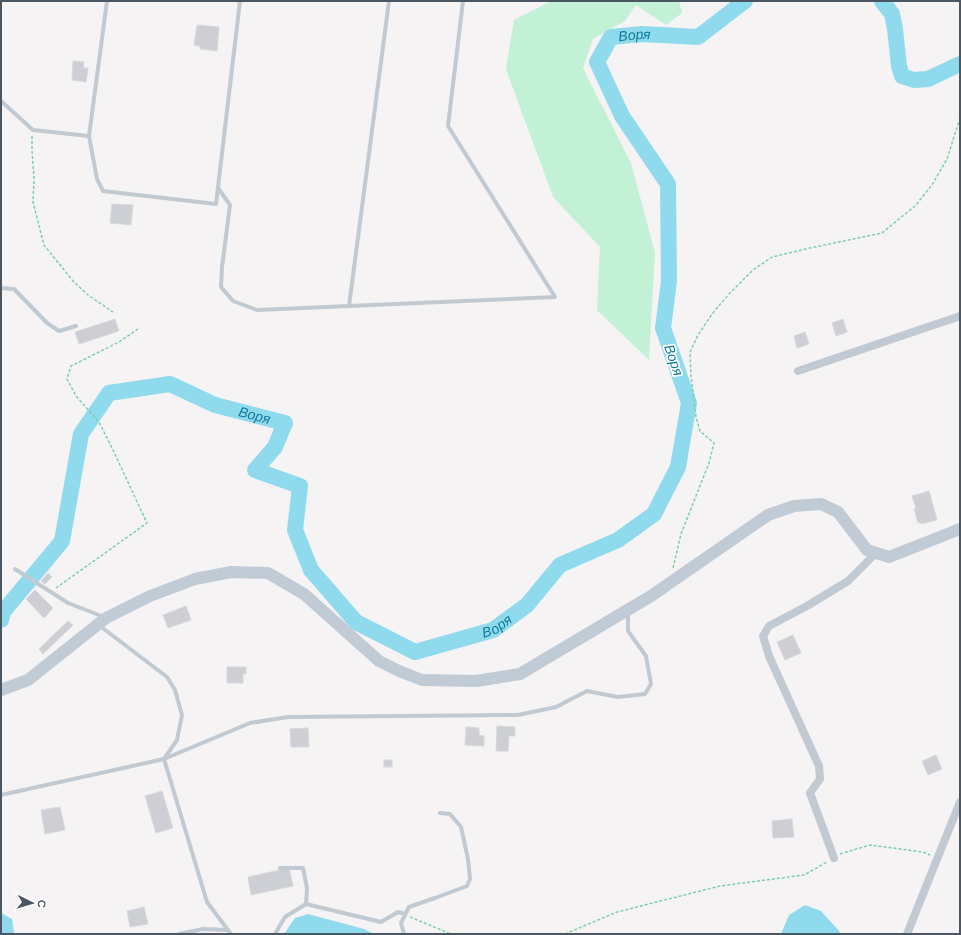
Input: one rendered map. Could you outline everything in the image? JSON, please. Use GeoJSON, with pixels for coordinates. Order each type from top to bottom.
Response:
{"type":"FeatureCollection","features":[{"type":"Feature","properties":{"kind":"street"},"geometry":{"type":"LineString","coordinates":[[798,371],[960,316]]}},
{"type":"Feature","properties":{"kind":"street"},"geometry":{"type":"LineString","coordinates":[[1,690],[28,680],[102,621],[150,596],[195,579],[231,572],[268,573],[304,594],[379,661],[399,671],[422,680],[476,681],[520,674],[651,596],[768,515],[794,506],[821,504],[838,512],[867,550],[889,557],[960,529]]}},
{"type":"Feature","properties":{"kind":"street"},"geometry":{"type":"LineString","coordinates":[[834,858],[810,793],[820,779],[819,766],[769,656],[763,636],[768,626],[807,606],[848,581],[876,553]]}},
{"type":"Feature","properties":{"kind":"street"},"geometry":{"type":"LineString","coordinates":[[907,934],[960,802]]}},
{"type":"Feature","properties":{"kind":"lane"},"geometry":{"type":"LineString","coordinates":[[107,1],[90,136],[97,179],[103,191],[216,204],[240,1]]}},
{"type":"Feature","properties":{"kind":"lane"},"geometry":{"type":"LineString","coordinates":[[349,306],[389,1]]}},
{"type":"Feature","properties":{"kind":"lane"},"geometry":{"type":"LineString","coordinates":[[218,188],[230,206],[222,267],[221,287],[233,301],[257,310],[555,297],[448,126],[463,1]]}},
{"type":"Feature","properties":{"kind":"lane"},"geometry":{"type":"LineString","coordinates":[[1,101],[33,130],[90,136]]}},
{"type":"Feature","properties":{"kind":"lane"},"geometry":{"type":"LineString","coordinates":[[1,288],[14,289],[47,323],[59,331],[76,326]]}},
{"type":"Feature","properties":{"kind":"lane"},"geometry":{"type":"LineString","coordinates":[[15,569],[68,603],[102,621],[167,677],[175,690],[182,715],[177,740],[164,759]]}},
{"type":"Feature","properties":{"kind":"lane"},"geometry":{"type":"LineString","coordinates":[[1,795],[164,759],[250,723],[288,717],[518,715],[556,707],[587,691],[618,697],[645,694],[651,684],[646,656],[628,630],[628,610]]}},
{"type":"Feature","properties":{"kind":"lane"},"geometry":{"type":"LineString","coordinates":[[164,759],[206,902],[231,934]]}},
{"type":"Feature","properties":{"kind":"lane"},"geometry":{"type":"LineString","coordinates":[[404,934],[401,923],[409,907],[467,886],[470,879],[468,859],[461,827],[450,814],[440,813]]}},
{"type":"Feature","properties":{"kind":"lane"},"geometry":{"type":"LineString","coordinates":[[280,868],[303,868],[307,888],[306,904]]}},
{"type":"Feature","properties":{"kind":"lane"},"geometry":{"type":"LineString","coordinates":[[275,934],[285,917],[306,904],[381,922],[398,912],[405,914]]}},
{"type":"Feature","properties":{"kind":"lane"},"geometry":{"type":"LineString","coordinates":[[179,934],[203,929],[227,930]]}},
{"type":"Feature","properties":{"kind":"path"},"geometry":{"type":"LineString","coordinates":[[667,585],[681,534],[709,463],[714,443],[700,431],[696,417],[691,376],[690,352],[698,336],[712,314],[729,294],[753,270],[772,257],[882,233],[915,206],[932,185],[948,159],[960,118]]}},
{"type":"Feature","properties":{"kind":"path"},"geometry":{"type":"LineString","coordinates":[[33,130],[33,202],[44,245],[73,281],[88,295],[113,312]]}},
{"type":"Feature","properties":{"kind":"path"},"geometry":{"type":"LineString","coordinates":[[52,592],[147,523],[99,422],[76,396],[67,379],[70,366],[119,342],[138,329]]}},
{"type":"Feature","properties":{"kind":"path"},"geometry":{"type":"LineString","coordinates":[[565,934],[617,912],[720,886],[804,875],[841,854],[870,845],[923,852],[938,858]]}},
{"type":"Feature","properties":{"kind":"path"},"geometry":{"type":"LineString","coordinates":[[405,914],[451,934]]}},
{"type":"Feature","properties":{"kind":"green space"},"geometry":{"type":"Polygon","coordinates":[[[553,1],[679,1],[682,13],[666,25],[636,5],[625,21],[593,39],[583,68],[631,163],[655,253],[649,360],[597,310],[600,247],[553,197],[506,69],[514,20],[553,1]]]}},
{"type":"Feature","properties":{"kind":"water"},"geometry":{"type":"Polygon","coordinates":[[[805,905],[821,911],[840,932],[839,934],[781,934],[789,915],[805,905]]]}},
{"type":"Feature","properties":{"kind":"water"},"geometry":{"type":"Polygon","coordinates":[[[1,913],[12,919],[13,934],[1,934],[1,913]]]}},
{"type":"Feature","properties":{"kind":"water"},"geometry":{"type":"Polygon","coordinates":[[[308,914],[364,929],[374,934],[284,934],[295,918],[308,914]]]}},
{"type":"Feature","properties":{"kind":"building"},"geometry":{"type":"Polygon","coordinates":[[[197,25],[219,27],[217,51],[200,49],[200,46],[194,45],[197,25]]]}},
{"type":"Feature","properties":{"kind":"building"},"geometry":{"type":"Polygon","coordinates":[[[73,61],[84,62],[83,68],[88,68],[86,82],[72,80],[73,61]]]}},
{"type":"Feature","properties":{"kind":"building"},"geometry":{"type":"Polygon","coordinates":[[[112,204],[133,205],[131,225],[110,223],[112,204]]]}},
{"type":"Feature","properties":{"kind":"building"},"geometry":{"type":"Polygon","coordinates":[[[115,319],[119,331],[79,344],[75,332],[115,319]]]}},
{"type":"Feature","properties":{"kind":"building"},"geometry":{"type":"Polygon","coordinates":[[[843,319],[847,332],[836,336],[832,323],[843,319]]]}},
{"type":"Feature","properties":{"kind":"building"},"geometry":{"type":"Polygon","coordinates":[[[805,332],[809,344],[797,348],[794,336],[805,332]]]}},
{"type":"Feature","properties":{"kind":"building"},"geometry":{"type":"Polygon","coordinates":[[[929,491],[937,520],[921,524],[920,522],[918,523],[914,509],[916,508],[912,496],[929,491]]]}},
{"type":"Feature","properties":{"kind":"building"},"geometry":{"type":"Polygon","coordinates":[[[48,573],[52,577],[45,584],[41,581],[48,573]]]}},
{"type":"Feature","properties":{"kind":"building"},"geometry":{"type":"Polygon","coordinates":[[[35,590],[53,608],[44,618],[26,599],[35,590]]]}},
{"type":"Feature","properties":{"kind":"building"},"geometry":{"type":"Polygon","coordinates":[[[186,606],[191,620],[168,628],[163,615],[186,606]]]}},
{"type":"Feature","properties":{"kind":"building"},"geometry":{"type":"Polygon","coordinates":[[[68,621],[73,625],[43,654],[39,649],[68,621]]]}},
{"type":"Feature","properties":{"kind":"building"},"geometry":{"type":"Polygon","coordinates":[[[793,635],[801,653],[785,660],[777,642],[793,635]]]}},
{"type":"Feature","properties":{"kind":"building"},"geometry":{"type":"Polygon","coordinates":[[[227,667],[246,667],[246,674],[243,674],[243,683],[227,683],[227,667]]]}},
{"type":"Feature","properties":{"kind":"building"},"geometry":{"type":"Polygon","coordinates":[[[497,726],[515,727],[515,736],[509,736],[508,751],[496,751],[497,726]]]}},
{"type":"Feature","properties":{"kind":"building"},"geometry":{"type":"Polygon","coordinates":[[[466,727],[479,728],[479,735],[484,736],[484,746],[465,745],[466,727]]]}},
{"type":"Feature","properties":{"kind":"building"},"geometry":{"type":"Polygon","coordinates":[[[308,728],[309,747],[291,747],[290,729],[308,728]]]}},
{"type":"Feature","properties":{"kind":"building"},"geometry":{"type":"Polygon","coordinates":[[[936,755],[942,769],[928,775],[922,761],[936,755]]]}},
{"type":"Feature","properties":{"kind":"building"},"geometry":{"type":"Polygon","coordinates":[[[384,760],[392,760],[392,767],[384,767],[384,760]]]}},
{"type":"Feature","properties":{"kind":"building"},"geometry":{"type":"Polygon","coordinates":[[[162,791],[173,828],[156,833],[145,796],[162,791]]]}},
{"type":"Feature","properties":{"kind":"building"},"geometry":{"type":"Polygon","coordinates":[[[60,807],[65,830],[45,834],[41,810],[60,807]]]}},
{"type":"Feature","properties":{"kind":"building"},"geometry":{"type":"Polygon","coordinates":[[[792,819],[794,837],[773,838],[772,821],[792,819]]]}},
{"type":"Feature","properties":{"kind":"building"},"geometry":{"type":"Polygon","coordinates":[[[289,868],[293,886],[251,895],[248,877],[289,868]]]}},
{"type":"Feature","properties":{"kind":"building"},"geometry":{"type":"Polygon","coordinates":[[[144,907],[148,924],[130,927],[127,911],[144,907]]]}},
{"type":"Feature","properties":{"kind":"waterway","name":"Воря"},"geometry":{"type":"LineString","coordinates":[[1,620],[3,612],[62,541],[81,434],[109,393],[170,384],[215,405],[285,423],[275,447],[255,470],[300,486],[295,530],[311,570],[356,622],[415,652],[493,630],[527,605],[560,565],[618,540],[654,514],[678,467],[689,403],[663,328],[669,281],[668,184],[622,116],[597,62],[611,37],[642,34],[698,37],[745,1]]}},
{"type":"Feature","properties":{"kind":"waterway","name":"Воря"},"geometry":{"type":"LineString","coordinates":[[882,1],[892,14],[899,66],[902,76],[914,80],[928,79],[960,64]]}}]}
